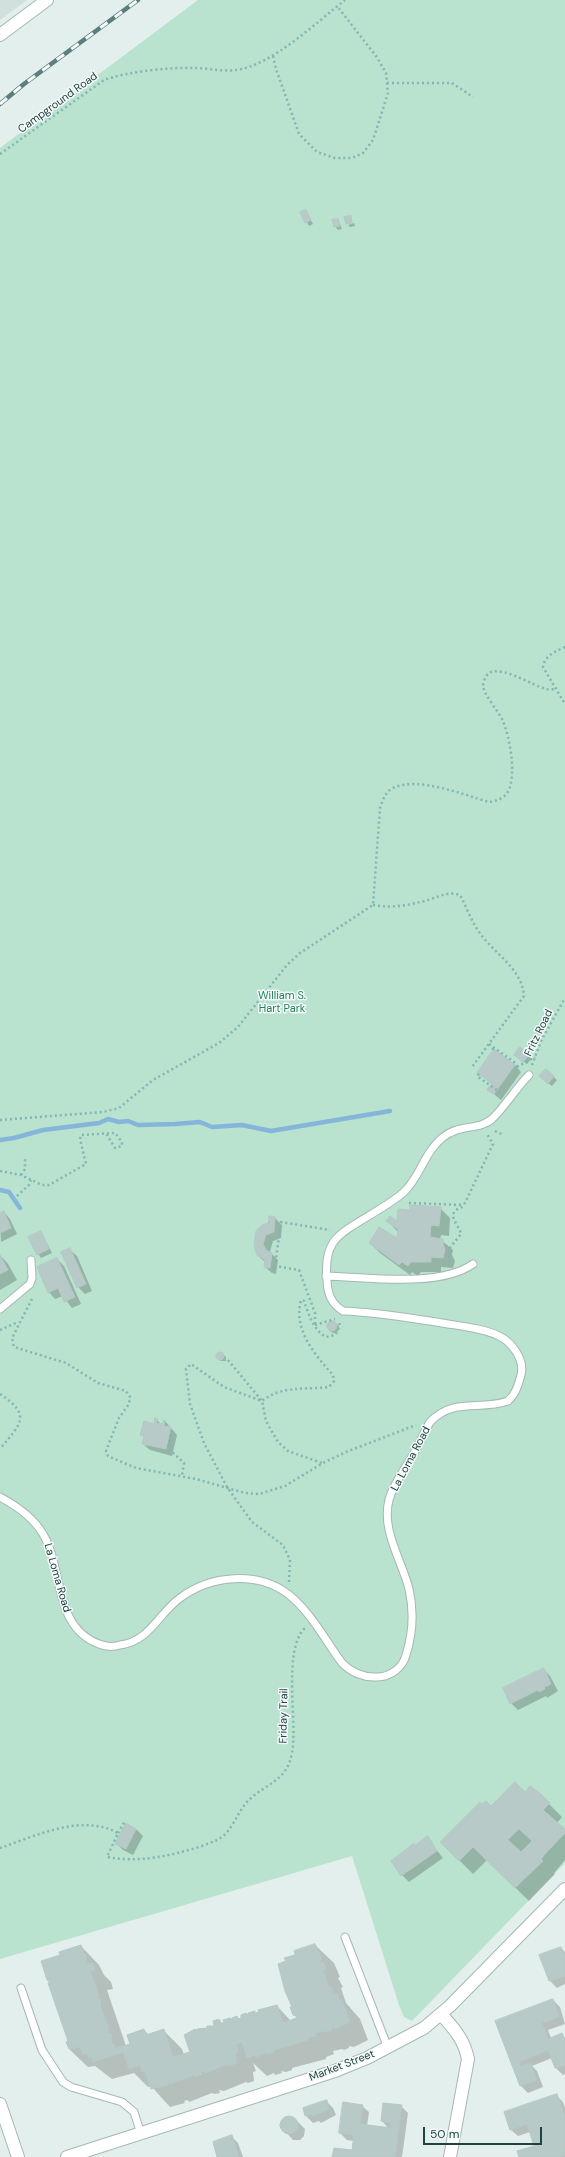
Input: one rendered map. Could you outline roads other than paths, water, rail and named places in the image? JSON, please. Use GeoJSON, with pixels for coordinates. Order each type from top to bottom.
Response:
{"type":"FeatureCollection","features":[{"type":"Feature","properties":{"kind":"street"},"geometry":{"type":"LineString","coordinates":[[0,35],[47,0]]}},
{"type":"Feature","properties":{"kind":"street","name":"Market Street"},"geometry":{"type":"LineString","coordinates":[[67,2157],[335,2071],[388,2048],[424,2028],[441,2014],[565,1889]]}},
{"type":"Feature","properties":{"kind":"street"},"geometry":{"type":"LineString","coordinates":[[441,2014],[458,2033],[465,2045],[468,2059],[450,2157]]}},
{"type":"Feature","properties":{"kind":"street"},"geometry":{"type":"LineString","coordinates":[[0,2104],[18,2157]]}},
{"type":"Feature","properties":{"kind":"lane","name":"La Loma Road"},"geometry":{"type":"LineString","coordinates":[[0,1497],[24,1511],[43,1533],[52,1553],[63,1606],[74,1626],[91,1641],[102,1645],[114,1646],[135,1642],[144,1636],[180,1598],[202,1586],[244,1578],[263,1582],[286,1593],[313,1621],[342,1663],[357,1674],[372,1678],[382,1677],[393,1672],[404,1662],[411,1640],[413,1609],[409,1588],[390,1535],[388,1501],[430,1422],[444,1410],[465,1405],[500,1404],[508,1401],[513,1397],[517,1389],[522,1370],[515,1350],[508,1342],[498,1335],[468,1327],[400,1315],[343,1311],[329,1297],[326,1276],[328,1254],[333,1242],[358,1223],[394,1200],[406,1189],[428,1153],[442,1138],[463,1127],[482,1125],[494,1118],[528,1075]]}},
{"type":"Feature","properties":{"kind":"lane"},"geometry":{"type":"LineString","coordinates":[[0,1309],[30,1284],[32,1278],[31,1260]]}},
{"type":"Feature","properties":{"kind":"lane"},"geometry":{"type":"LineString","coordinates":[[326,1276],[421,1279],[455,1274],[473,1264]]}},
{"type":"Feature","properties":{"kind":"lane"},"geometry":{"type":"LineString","coordinates":[[345,1937],[388,2048]]}},
{"type":"Feature","properties":{"kind":"lane"},"geometry":{"type":"LineString","coordinates":[[21,1988],[42,2050],[62,2082],[71,2087],[114,2098],[122,2102],[134,2112],[141,2134]]}},
{"type":"Feature","properties":{"kind":"waterway"},"geometry":{"type":"LineString","coordinates":[[0,1140],[14,1138],[43,1130],[99,1123],[108,1119],[119,1122],[128,1121],[138,1125],[200,1122],[212,1127],[242,1125],[271,1131],[390,1111]]}},
{"type":"Feature","properties":{"kind":"waterway"},"geometry":{"type":"LineString","coordinates":[[0,1190],[9,1192],[20,1208]]}},
{"type":"Feature","properties":{"kind":"railway"},"geometry":{"type":"LineString","coordinates":[[0,104],[24,84],[138,0]]}},
{"type":"Feature","properties":{"kind":"park label","name":"William S. Hart Park"},"geometry":{"type":"Point","coordinates":[282,1002]}}]}
